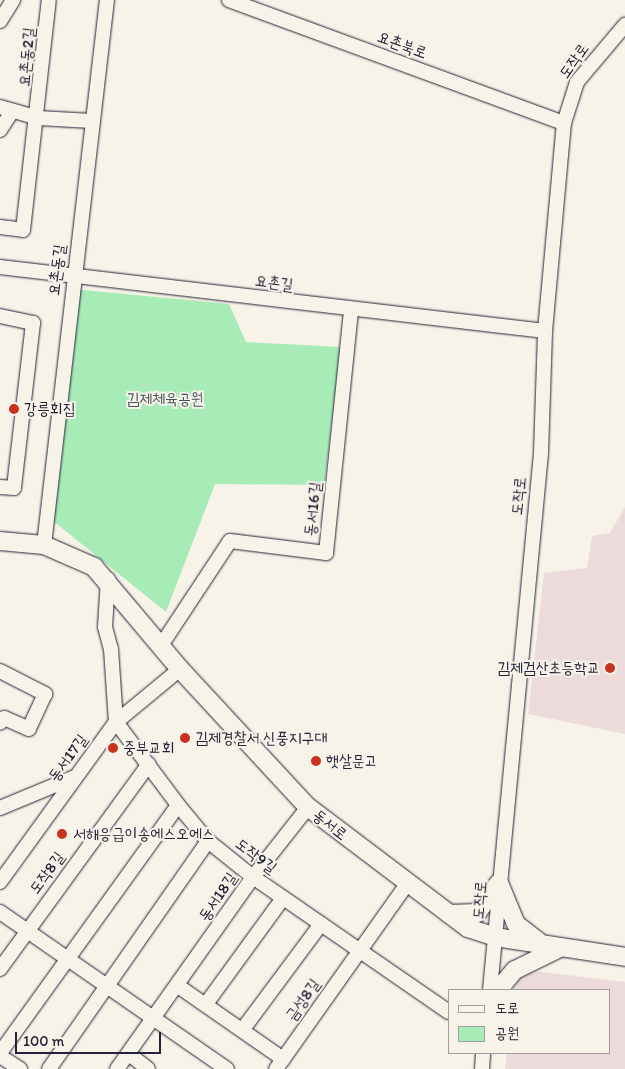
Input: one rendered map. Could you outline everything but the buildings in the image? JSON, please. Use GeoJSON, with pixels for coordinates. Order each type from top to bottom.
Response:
{"type":"FeatureCollection","features":[{"type":"Feature","properties":{"kind":"main road","name":"동서로"},"geometry":{"type":"LineString","coordinates":[[0,541],[44,545],[94,567],[108,579],[162,644],[180,669],[308,807],[407,884],[468,928],[495,937],[625,957]]}},
{"type":"Feature","properties":{"kind":"main road"},"geometry":{"type":"LineString","coordinates":[[448,914],[477,913],[499,883]]}},
{"type":"Feature","properties":{"kind":"main road"},"geometry":{"type":"LineString","coordinates":[[499,883],[516,924],[544,945]]}},
{"type":"Feature","properties":{"kind":"main road"},"geometry":{"type":"LineString","coordinates":[[499,989],[515,970],[561,948]]}},
{"type":"Feature","properties":{"kind":"street","name":"요촌동2길"},"geometry":{"type":"LineString","coordinates":[[0,21],[13,0]]}},
{"type":"Feature","properties":{"kind":"street","name":"요촌동2길"},"geometry":{"type":"LineString","coordinates":[[0,227],[23,230],[38,118],[50,0]]}},
{"type":"Feature","properties":{"kind":"street","name":"요촌동길"},"geometry":{"type":"LineString","coordinates":[[44,545],[106,0]]}},
{"type":"Feature","properties":{"kind":"street","name":"요촌북로"},"geometry":{"type":"LineString","coordinates":[[229,0],[564,123]]}},
{"type":"Feature","properties":{"kind":"street","name":"도작로"},"geometry":{"type":"LineString","coordinates":[[490,989],[541,453],[545,331],[564,123],[578,82],[625,25]]}},
{"type":"Feature","properties":{"kind":"street"},"geometry":{"type":"LineString","coordinates":[[0,130],[5,110],[38,118],[92,121]]}},
{"type":"Feature","properties":{"kind":"street","name":"요촌길"},"geometry":{"type":"LineString","coordinates":[[0,267],[73,278],[545,331]]}},
{"type":"Feature","properties":{"kind":"street","name":"동서16길"},"geometry":{"type":"LineString","coordinates":[[162,644],[230,542],[326,553],[351,310]]}},
{"type":"Feature","properties":{"kind":"street"},"geometry":{"type":"LineString","coordinates":[[0,316],[33,323],[14,488],[0,486]]}},
{"type":"Feature","properties":{"kind":"street"},"geometry":{"type":"LineString","coordinates":[[108,579],[105,627],[112,649],[116,722]]}},
{"type":"Feature","properties":{"kind":"street","name":"동서17길"},"geometry":{"type":"LineString","coordinates":[[0,882],[116,722],[180,669]]}},
{"type":"Feature","properties":{"kind":"street"},"geometry":{"type":"LineString","coordinates":[[0,671],[45,694],[29,729],[4,718],[0,723]]}},
{"type":"Feature","properties":{"kind":"street","name":"도작9길"},"geometry":{"type":"LineString","coordinates":[[116,722],[178,805],[208,841],[253,877],[448,1011]]}},
{"type":"Feature","properties":{"kind":"street","name":"도작8길"},"geometry":{"type":"LineString","coordinates":[[0,968],[149,764]]}},
{"type":"Feature","properties":{"kind":"street"},"geometry":{"type":"LineString","coordinates":[[0,808],[75,777]]}},
{"type":"Feature","properties":{"kind":"street"},"geometry":{"type":"LineString","coordinates":[[20,1069],[0,1054],[178,805]]}},
{"type":"Feature","properties":{"kind":"street","name":"동서18길"},"geometry":{"type":"LineString","coordinates":[[117,1069],[178,986],[253,877],[308,807]]}},
{"type":"Feature","properties":{"kind":"street"},"geometry":{"type":"LineString","coordinates":[[49,1069],[208,841]]}},
{"type":"Feature","properties":{"kind":"street"},"geometry":{"type":"LineString","coordinates":[[359,951],[407,884]]}},
{"type":"Feature","properties":{"kind":"street"},"geometry":{"type":"LineString","coordinates":[[206,1004],[283,898]]}},
{"type":"Feature","properties":{"kind":"street"},"geometry":{"type":"LineString","coordinates":[[0,912],[68,957],[106,987],[227,1069]]}},
{"type":"Feature","properties":{"kind":"street"},"geometry":{"type":"LineString","coordinates":[[243,1029],[320,924]]}},
{"type":"Feature","properties":{"kind":"street","name":"금성8길"},"geometry":{"type":"LineString","coordinates":[[280,1064],[359,951]]}},
{"type":"Feature","properties":{"kind":"street"},"geometry":{"type":"LineString","coordinates":[[178,986],[243,1029],[280,1064]]}},
{"type":"Feature","properties":{"kind":"street"},"geometry":{"type":"LineString","coordinates":[[129,1054],[148,1069]]}},
{"type":"Feature","properties":{"kind":"street"},"geometry":{"type":"LineString","coordinates":[[482,1069],[483,1054]]}},
{"type":"Feature","properties":{"kind":"shaded area"},"geometry":{"type":"Polygon","coordinates":[[[625,507],[625,734],[528,714],[544,573],[587,568],[592,536],[610,533],[625,507]]]}},
{"type":"Feature","properties":{"kind":"shaded area"},"geometry":{"type":"Polygon","coordinates":[[[525,970],[625,982],[625,1069],[505,1069],[507,1054],[610,1054],[610,989],[513,989],[525,970]]]}},
{"type":"Feature","properties":{"kind":"green space","name":"김제체육공원"},"geometry":{"type":"Polygon","coordinates":[[[73,289],[229,304],[246,342],[341,347],[324,485],[215,484],[166,612],[52,520],[73,289]]]}},
{"type":"Feature","properties":{"kind":"place","name":"강릉회집"},"geometry":{"type":"Point","coordinates":[14,409]}},
{"type":"Feature","properties":{"kind":"place","name":"김제검산초등학교"},"geometry":{"type":"Point","coordinates":[610,668]}},
{"type":"Feature","properties":{"kind":"place","name":"김제경찰서 신풍지구대"},"geometry":{"type":"Point","coordinates":[185,738]}},
{"type":"Feature","properties":{"kind":"place","name":"중부교회"},"geometry":{"type":"Point","coordinates":[113,748]}},
{"type":"Feature","properties":{"kind":"place","name":"햇살문고"},"geometry":{"type":"Point","coordinates":[316,761]}},
{"type":"Feature","properties":{"kind":"place","name":"서해응급이송에스오에스"},"geometry":{"type":"Point","coordinates":[62,834]}}]}
